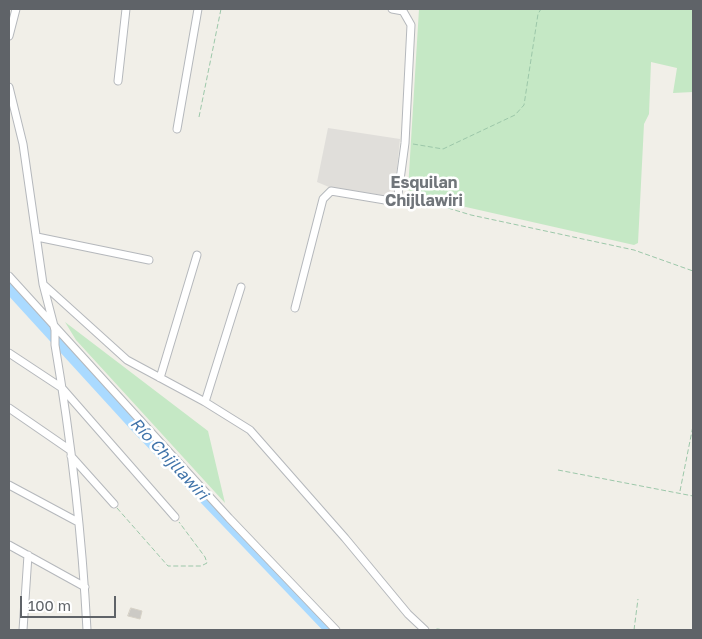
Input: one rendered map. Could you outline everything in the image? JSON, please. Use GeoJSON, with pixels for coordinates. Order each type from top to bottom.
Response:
{"type":"FeatureCollection","features":[{"type":"Feature","properties":{"kind":"street"},"geometry":{"type":"LineString","coordinates":[[9,36],[16,9]]}},
{"type":"Feature","properties":{"kind":"street"},"geometry":{"type":"LineString","coordinates":[[118,80],[126,9]]}},
{"type":"Feature","properties":{"kind":"street"},"geometry":{"type":"LineString","coordinates":[[177,129],[198,9]]}},
{"type":"Feature","properties":{"kind":"street"},"geometry":{"type":"LineString","coordinates":[[295,308],[323,199],[331,191],[397,202],[404,143],[411,25],[403,11],[392,9]]}},
{"type":"Feature","properties":{"kind":"street"},"geometry":{"type":"LineString","coordinates":[[9,87],[23,144],[43,284],[54,327],[71,453],[87,630]]}},
{"type":"Feature","properties":{"kind":"street"},"geometry":{"type":"LineString","coordinates":[[37,237],[149,260]]}},
{"type":"Feature","properties":{"kind":"street"},"geometry":{"type":"LineString","coordinates":[[160,378],[198,256]]}},
{"type":"Feature","properties":{"kind":"street"},"geometry":{"type":"LineString","coordinates":[[9,276],[229,518],[336,630]]}},
{"type":"Feature","properties":{"kind":"street"},"geometry":{"type":"LineString","coordinates":[[43,284],[127,360],[205,402],[250,430],[345,538],[408,614],[425,630]]}},
{"type":"Feature","properties":{"kind":"street"},"geometry":{"type":"LineString","coordinates":[[205,402],[241,287]]}},
{"type":"Feature","properties":{"kind":"street"},"geometry":{"type":"LineString","coordinates":[[9,353],[62,388],[175,517]]}},
{"type":"Feature","properties":{"kind":"street"},"geometry":{"type":"LineString","coordinates":[[9,408],[71,453],[114,504]]}},
{"type":"Feature","properties":{"kind":"street"},"geometry":{"type":"LineString","coordinates":[[9,486],[78,522]]}},
{"type":"Feature","properties":{"kind":"street"},"geometry":{"type":"LineString","coordinates":[[9,545],[84,587]]}},
{"type":"Feature","properties":{"kind":"street"},"geometry":{"type":"LineString","coordinates":[[23,630],[28,555]]}},
{"type":"Feature","properties":{"kind":"path"},"geometry":{"type":"LineString","coordinates":[[199,117],[221,9]]}},
{"type":"Feature","properties":{"kind":"path"},"geometry":{"type":"LineString","coordinates":[[404,143],[442,149],[515,115],[524,106],[540,9]]}},
{"type":"Feature","properties":{"kind":"path"},"geometry":{"type":"LineString","coordinates":[[399,194],[471,215],[634,250],[693,271]]}},
{"type":"Feature","properties":{"kind":"path"},"geometry":{"type":"LineString","coordinates":[[679,492],[693,426]]}},
{"type":"Feature","properties":{"kind":"path"},"geometry":{"type":"LineString","coordinates":[[558,470],[693,496]]}},
{"type":"Feature","properties":{"kind":"path"},"geometry":{"type":"LineString","coordinates":[[114,504],[168,566],[201,566],[207,564],[205,558],[175,517]]}},
{"type":"Feature","properties":{"kind":"path"},"geometry":{"type":"LineString","coordinates":[[634,630],[638,599]]}},
{"type":"Feature","properties":{"kind":"path"},"geometry":{"type":"LineString","coordinates":[[435,630],[447,630]]}},
{"type":"Feature","properties":{"kind":"shaded area"},"geometry":{"type":"Polygon","coordinates":[[[328,128],[400,139],[394,197],[329,187],[317,182],[328,128]]]}},
{"type":"Feature","properties":{"kind":"green space"},"geometry":{"type":"Polygon","coordinates":[[[419,9],[693,9],[693,92],[673,93],[677,68],[651,62],[649,114],[644,124],[638,243],[634,245],[457,205],[408,190],[419,9]]]}},
{"type":"Feature","properties":{"kind":"green space"},"geometry":{"type":"Polygon","coordinates":[[[65,322],[208,431],[225,503],[76,340],[65,322]]]}},
{"type":"Feature","properties":{"kind":"building"},"geometry":{"type":"Polygon","coordinates":[[[45,601],[54,601],[54,606],[45,606],[45,601]]]}},
{"type":"Feature","properties":{"kind":"building"},"geometry":{"type":"Polygon","coordinates":[[[131,608],[142,611],[140,619],[128,616],[131,608]]]}},
{"type":"Feature","properties":{"kind":"waterway","name":"Río Chijllawiri"},"geometry":{"type":"LineString","coordinates":[[9,288],[135,426],[330,630]]}},
{"type":"Feature","properties":{"kind":"district","name":"Esquilan Chijllawiri"},"geometry":{"type":"Point","coordinates":[424,192]}}]}
